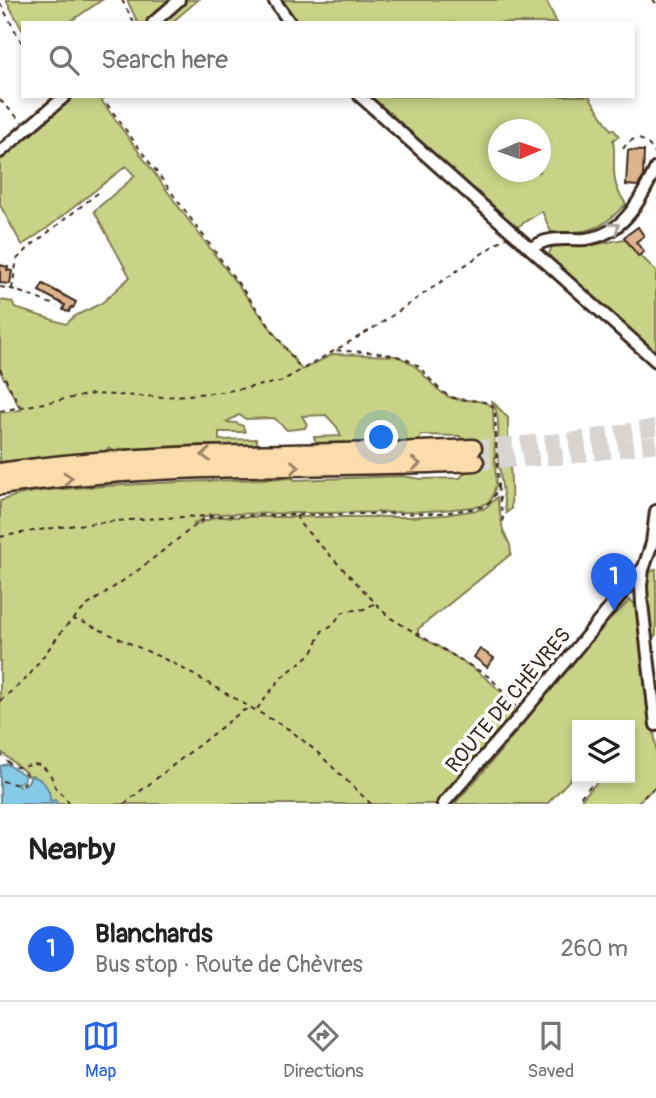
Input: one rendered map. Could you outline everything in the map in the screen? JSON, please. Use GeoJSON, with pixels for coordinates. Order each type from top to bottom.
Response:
{"type":"FeatureCollection","features":[{"type":"Feature","properties":{"kind":"highway"},"geometry":{"type":"LineString","coordinates":[[0,472],[98,461],[178,456],[474,455],[113,474],[0,486]]}},
{"type":"Feature","properties":{"kind":"street"},"geometry":{"type":"LineString","coordinates":[[155,21],[179,0]]}},
{"type":"Feature","properties":{"kind":"street"},"geometry":{"type":"LineString","coordinates":[[274,0],[289,21]]}},
{"type":"Feature","properties":{"kind":"street"},"geometry":{"type":"LineString","coordinates":[[0,152],[63,98]]}},
{"type":"Feature","properties":{"kind":"street"},"geometry":{"type":"LineString","coordinates":[[362,98],[656,362]]}},
{"type":"Feature","properties":{"kind":"street"},"geometry":{"type":"LineString","coordinates":[[531,248],[550,240],[587,239],[610,232],[636,206],[656,169]]}},
{"type":"Feature","properties":{"kind":"street"},"geometry":{"type":"LineString","coordinates":[[545,260],[550,240]]}},
{"type":"Feature","properties":{"kind":"street"},"geometry":{"type":"LineString","coordinates":[[0,496],[27,482]]}},
{"type":"Feature","properties":{"kind":"street","name":"ROUTE DE CHÈVRES"},"geometry":{"type":"LineString","coordinates":[[443,804],[644,567],[650,551],[656,510]]}},
{"type":"Feature","properties":{"kind":"street"},"geometry":{"type":"LineString","coordinates":[[644,567],[642,604],[656,724]]}},
{"type":"Feature","properties":{"kind":"street"},"geometry":{"type":"LineString","coordinates":[[621,595],[637,595],[642,604]]}},
{"type":"Feature","properties":{"kind":"path"},"geometry":{"type":"LineString","coordinates":[[122,0],[133,21]]}},
{"type":"Feature","properties":{"kind":"path"},"geometry":{"type":"LineString","coordinates":[[0,3],[21,41]]}},
{"type":"Feature","properties":{"kind":"path"},"geometry":{"type":"LineString","coordinates":[[101,98],[302,369]]}},
{"type":"Feature","properties":{"kind":"path"},"geometry":{"type":"LineString","coordinates":[[0,100],[24,124]]}},
{"type":"Feature","properties":{"kind":"path"},"geometry":{"type":"LineString","coordinates":[[623,149],[630,141],[642,139],[656,155]]}},
{"type":"Feature","properties":{"kind":"path"},"geometry":{"type":"LineString","coordinates":[[12,289],[17,259],[98,192]]}},
{"type":"Feature","properties":{"kind":"path"},"geometry":{"type":"LineString","coordinates":[[0,411],[93,394],[156,397],[222,392],[285,380],[377,326],[513,232]]}},
{"type":"Feature","properties":{"kind":"path"},"geometry":{"type":"LineString","coordinates":[[0,287],[57,306]]}},
{"type":"Feature","properties":{"kind":"path"},"geometry":{"type":"LineString","coordinates":[[334,351],[400,356],[416,366],[447,395],[492,405],[495,413],[498,486],[504,526]]}},
{"type":"Feature","properties":{"kind":"path"},"geometry":{"type":"LineString","coordinates":[[0,369],[21,407]]}},
{"type":"Feature","properties":{"kind":"path"},"geometry":{"type":"LineString","coordinates":[[0,537],[55,527],[157,517],[414,514],[478,509],[492,500],[498,486]]}},
{"type":"Feature","properties":{"kind":"path"},"geometry":{"type":"LineString","coordinates":[[297,514],[302,526],[389,617],[491,678],[522,713]]}},
{"type":"Feature","properties":{"kind":"path"},"geometry":{"type":"LineString","coordinates":[[0,701],[29,677],[72,619],[88,605],[193,527],[213,516]]}},
{"type":"Feature","properties":{"kind":"path"},"geometry":{"type":"LineString","coordinates":[[124,804],[242,711],[255,709],[281,678],[312,653],[322,631],[334,624],[340,614],[364,609],[375,603]]}},
{"type":"Feature","properties":{"kind":"path"},"geometry":{"type":"LineString","coordinates":[[72,619],[150,652],[255,709],[300,737],[372,804]]}},
{"type":"Feature","properties":{"kind":"path"},"geometry":{"type":"LineString","coordinates":[[241,701],[242,711]]}},
{"type":"Feature","properties":{"kind":"path"},"geometry":{"type":"LineString","coordinates":[[0,753],[13,766],[43,766],[69,804]]}},
{"type":"Feature","properties":{"kind":"path"},"geometry":{"type":"LineString","coordinates":[[2,781],[19,785],[24,783],[27,776],[21,768]]}},
{"type":"Feature","properties":{"kind":"path"},"geometry":{"type":"LineString","coordinates":[[574,804],[591,785]]}},
{"type":"Feature","properties":{"kind":"path"},"geometry":{"type":"LineString","coordinates":[[636,804],[656,786]]}},
{"type":"Feature","properties":{"kind":"green space"},"geometry":{"type":"Polygon","coordinates":[[[6,0],[102,0],[71,21],[21,21],[21,27],[6,0]]]}},
{"type":"Feature","properties":{"kind":"green space"},"geometry":{"type":"Polygon","coordinates":[[[127,0],[198,0],[173,21],[137,21],[127,0]]]}},
{"type":"Feature","properties":{"kind":"green space"},"geometry":{"type":"Polygon","coordinates":[[[278,0],[546,0],[556,21],[294,21],[278,0]]]}},
{"type":"Feature","properties":{"kind":"green space"},"geometry":{"type":"Polygon","coordinates":[[[68,98],[99,98],[302,370],[333,354],[395,356],[418,369],[447,396],[483,402],[493,408],[496,485],[491,500],[481,506],[409,512],[210,514],[194,524],[215,517],[444,515],[483,509],[497,497],[511,554],[418,629],[418,635],[487,679],[499,689],[517,714],[439,804],[58,804],[50,802],[37,779],[0,751],[0,501],[21,494],[114,485],[293,478],[460,478],[473,469],[468,442],[460,436],[421,435],[418,442],[389,442],[387,434],[383,433],[383,442],[316,443],[314,437],[341,436],[326,415],[302,416],[307,424],[305,428],[287,430],[274,418],[246,419],[239,415],[226,422],[243,426],[245,432],[219,432],[219,440],[256,439],[258,445],[109,448],[105,451],[0,462],[0,413],[21,410],[0,371],[0,300],[12,302],[15,308],[66,324],[75,316],[102,303],[130,277],[94,211],[135,176],[126,166],[22,245],[0,205],[0,158],[68,98]]]}},
{"type":"Feature","properties":{"kind":"green space"},"geometry":{"type":"Polygon","coordinates":[[[368,98],[590,98],[611,130],[619,136],[613,140],[614,176],[626,204],[608,220],[590,230],[551,232],[542,211],[514,229],[368,98]]]}},
{"type":"Feature","properties":{"kind":"green space"},"geometry":{"type":"Polygon","coordinates":[[[624,239],[656,271],[656,354],[551,262],[549,254],[552,246],[588,246],[624,239]]]}},
{"type":"Feature","properties":{"kind":"green space"},"geometry":{"type":"Polygon","coordinates":[[[491,400],[508,418],[511,509],[506,513],[498,456],[498,420],[491,400]]]}},
{"type":"Feature","properties":{"kind":"green space"},"geometry":{"type":"Polygon","coordinates":[[[656,569],[656,635],[649,641],[646,587],[650,572],[656,569]]]}},
{"type":"Feature","properties":{"kind":"green space"},"geometry":{"type":"Polygon","coordinates":[[[630,600],[638,610],[656,747],[656,786],[636,804],[577,804],[596,783],[635,783],[635,720],[572,720],[572,777],[547,804],[454,804],[614,614],[630,600]]]}},
{"type":"Feature","properties":{"kind":"water"},"geometry":{"type":"Polygon","coordinates":[[[7,764],[23,774],[25,779],[18,783],[18,786],[27,783],[30,776],[38,779],[47,788],[50,801],[55,800],[58,804],[0,804],[0,766],[7,764]]]}},
{"type":"Feature","properties":{"kind":"building"},"geometry":{"type":"Polygon","coordinates":[[[628,150],[644,151],[643,178],[638,186],[626,185],[628,150]]]}},
{"type":"Feature","properties":{"kind":"building"},"geometry":{"type":"Polygon","coordinates":[[[638,227],[644,236],[636,242],[644,252],[638,256],[624,237],[638,227]]]}},
{"type":"Feature","properties":{"kind":"building"},"geometry":{"type":"Polygon","coordinates":[[[0,265],[12,271],[10,284],[0,283],[0,265]]]}},
{"type":"Feature","properties":{"kind":"building"},"geometry":{"type":"Polygon","coordinates":[[[43,284],[76,302],[73,308],[71,307],[69,312],[63,310],[65,305],[39,291],[43,284]]]}},
{"type":"Feature","properties":{"kind":"building"},"geometry":{"type":"Polygon","coordinates":[[[480,649],[494,658],[487,667],[474,657],[480,649]]]}},
{"type":"Feature","properties":{"kind":"tunnel"},"geometry":{"type":"LineString","coordinates":[[473,448],[577,440],[656,427]]}},
{"type":"Feature","properties":{"kind":"tunnel"},"geometry":{"type":"LineString","coordinates":[[475,462],[570,456],[656,444]]}},
{"type":"Feature","properties":{"kind":"place","name":"Blanchards"},"geometry":{"type":"Point","coordinates":[614,611]}}]}
